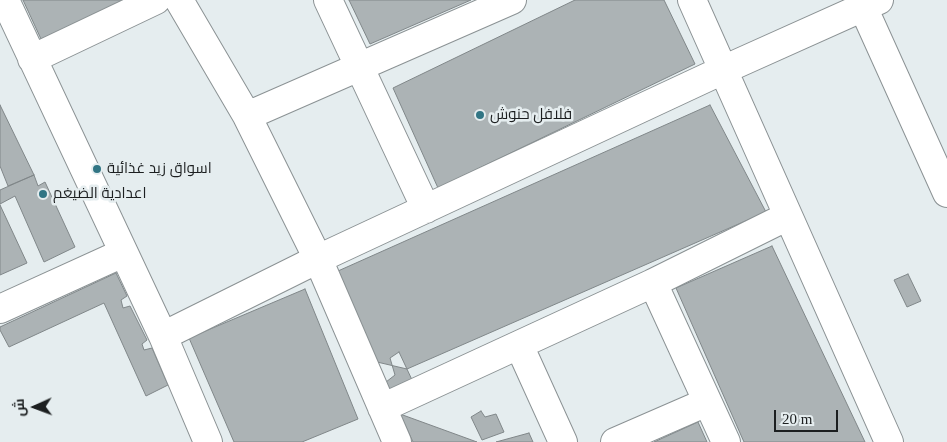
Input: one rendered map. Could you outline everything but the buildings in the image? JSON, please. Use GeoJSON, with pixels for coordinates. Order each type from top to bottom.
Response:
{"type":"FeatureCollection","features":[{"type":"Feature","properties":{"kind":"street"},"geometry":{"type":"LineString","coordinates":[[5,0],[163,336],[208,442]]}},
{"type":"Feature","properties":{"kind":"street"},"geometry":{"type":"LineString","coordinates":[[32,59],[156,0]]}},
{"type":"Feature","properties":{"kind":"street"},"geometry":{"type":"LineString","coordinates":[[179,0],[247,116],[318,259],[397,442]]}},
{"type":"Feature","properties":{"kind":"street"},"geometry":{"type":"LineString","coordinates":[[328,0],[426,208]]}},
{"type":"Feature","properties":{"kind":"street"},"geometry":{"type":"LineString","coordinates":[[247,116],[512,0]]}},
{"type":"Feature","properties":{"kind":"street"},"geometry":{"type":"LineString","coordinates":[[692,0],[889,442]]}},
{"type":"Feature","properties":{"kind":"street"},"geometry":{"type":"LineString","coordinates":[[163,336],[426,208],[723,70],[871,4],[947,193]]}},
{"type":"Feature","properties":{"kind":"street"},"geometry":{"type":"LineString","coordinates":[[382,408],[653,283],[788,216]]}},
{"type":"Feature","properties":{"kind":"street"},"geometry":{"type":"LineString","coordinates":[[0,309],[123,253]]}},
{"type":"Feature","properties":{"kind":"street"},"geometry":{"type":"LineString","coordinates":[[653,283],[726,442]]}},
{"type":"Feature","properties":{"kind":"street"},"geometry":{"type":"LineString","coordinates":[[519,345],[564,442]]}},
{"type":"Feature","properties":{"kind":"street"},"geometry":{"type":"LineString","coordinates":[[615,442],[707,402]]}},
{"type":"Feature","properties":{"kind":"place","name":"فلافل حنوش"},"geometry":{"type":"Point","coordinates":[480,115]}},
{"type":"Feature","properties":{"kind":"place","name":"اسواق زيد غذائية"},"geometry":{"type":"Point","coordinates":[97,169]}},
{"type":"Feature","properties":{"kind":"place","name":"اعدادية الضيغم"},"geometry":{"type":"Point","coordinates":[43,194]}}]}
